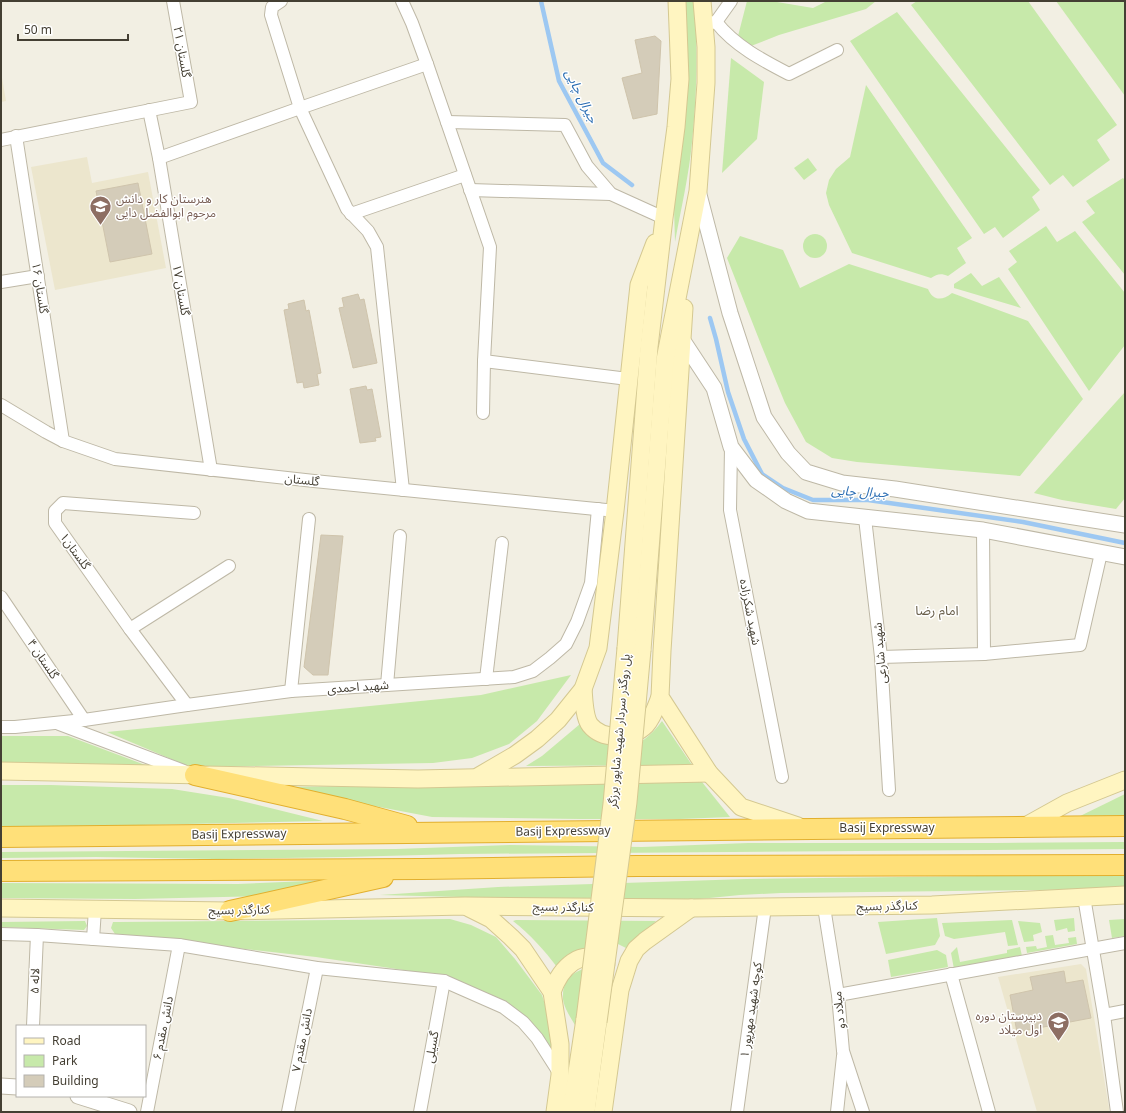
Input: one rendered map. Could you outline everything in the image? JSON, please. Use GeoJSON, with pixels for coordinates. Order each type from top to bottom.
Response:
{"type":"FeatureCollection","features":[{"type":"Feature","properties":{"kind":"highway"},"geometry":{"type":"LineString","coordinates":[[195,775],[345,809],[432,832]]}},
{"type":"Feature","properties":{"kind":"highway","name":"Basij Expressway"},"geometry":{"type":"LineString","coordinates":[[1,837],[1125,826]]}},
{"type":"Feature","properties":{"kind":"highway"},"geometry":{"type":"LineString","coordinates":[[1,871],[422,869],[645,866],[1125,865]]}},
{"type":"Feature","properties":{"kind":"highway"},"geometry":{"type":"LineString","coordinates":[[230,911],[422,869]]}},
{"type":"Feature","properties":{"kind":"main road"},"geometry":{"type":"LineString","coordinates":[[477,777],[515,755],[537,739],[558,720],[583,689],[598,648],[615,511],[639,285],[664,218],[676,127],[680,79],[677,1]]}},
{"type":"Feature","properties":{"kind":"main road"},"geometry":{"type":"LineString","coordinates":[[583,689],[584,708],[590,724],[601,732],[612,736],[624,736],[636,732],[646,725],[653,715],[660,697],[686,254],[698,191],[710,23],[702,1]]}},
{"type":"Feature","properties":{"kind":"main road","name":"پل روگذر سردار شهید شاپور برزگر"},"geometry":{"type":"LineString","coordinates":[[634,649],[649,347],[664,218]]}},
{"type":"Feature","properties":{"kind":"main road","name":"پل روگذر سردار شهید شاپور برزگر"},"geometry":{"type":"LineString","coordinates":[[586,1112],[592,1021],[612,804],[634,649],[665,360],[686,254]]}},
{"type":"Feature","properties":{"kind":"main road"},"geometry":{"type":"LineString","coordinates":[[660,697],[709,773],[741,807],[804,828]]}},
{"type":"Feature","properties":{"kind":"main road"},"geometry":{"type":"LineString","coordinates":[[1,770],[418,779],[709,773]]}},
{"type":"Feature","properties":{"kind":"main road"},"geometry":{"type":"LineString","coordinates":[[1022,828],[1067,803],[1125,780]]}},
{"type":"Feature","properties":{"kind":"main road","name":"کنارگذر بسیج"},"geometry":{"type":"LineString","coordinates":[[1,908],[230,911],[465,906],[691,908],[824,907],[932,905],[1125,895]]}},
{"type":"Feature","properties":{"kind":"main road"},"geometry":{"type":"LineString","coordinates":[[465,906],[491,919],[511,937],[523,949],[552,992],[560,1044],[560,1075],[555,1112]]}},
{"type":"Feature","properties":{"kind":"main road"},"geometry":{"type":"LineString","coordinates":[[602,1112],[620,990],[629,961],[636,949],[645,941],[691,908]]}},
{"type":"Feature","properties":{"kind":"main road"},"geometry":{"type":"LineString","coordinates":[[552,992],[555,982],[568,964],[587,956],[605,963],[614,973],[620,990]]}},
{"type":"Feature","properties":{"kind":"main road","name":"پل روگذر سردار شهید شاپور برزگر"},"geometry":{"type":"LineString","coordinates":[[572,1112],[592,1021]]}},
{"type":"Feature","properties":{"kind":"street","name":"گلستان ۲۱"},"geometry":{"type":"LineString","coordinates":[[150,110],[191,102],[173,1]]}},
{"type":"Feature","properties":{"kind":"street"},"geometry":{"type":"LineString","coordinates":[[281,1],[272,7],[271,15],[300,108],[347,209],[368,231],[377,247],[403,490]]}},
{"type":"Feature","properties":{"kind":"street"},"geometry":{"type":"LineString","coordinates":[[402,1],[427,64],[490,247],[483,413]]}},
{"type":"Feature","properties":{"kind":"street"},"geometry":{"type":"LineString","coordinates":[[731,1],[710,23],[753,55],[789,74],[837,50]]}},
{"type":"Feature","properties":{"kind":"street"},"geometry":{"type":"LineString","coordinates":[[159,158],[427,64]]}},
{"type":"Feature","properties":{"kind":"street"},"geometry":{"type":"LineString","coordinates":[[1,140],[150,110]]}},
{"type":"Feature","properties":{"kind":"street","name":"گلستان ۱۷"},"geometry":{"type":"LineString","coordinates":[[150,110],[211,470]]}},
{"type":"Feature","properties":{"kind":"street"},"geometry":{"type":"LineString","coordinates":[[447,122],[565,125],[587,166],[611,194]]}},
{"type":"Feature","properties":{"kind":"street","name":"گلستان ۱۶"},"geometry":{"type":"LineString","coordinates":[[16,136],[63,441]]}},
{"type":"Feature","properties":{"kind":"street"},"geometry":{"type":"LineString","coordinates":[[352,214],[465,175]]}},
{"type":"Feature","properties":{"kind":"street"},"geometry":{"type":"LineString","coordinates":[[470,190],[611,194],[664,218]]}},
{"type":"Feature","properties":{"kind":"street"},"geometry":{"type":"LineString","coordinates":[[698,191],[730,313],[764,417],[788,453],[806,472],[842,483],[895,489],[1125,525]]}},
{"type":"Feature","properties":{"kind":"street"},"geometry":{"type":"LineString","coordinates":[[1,282],[38,276]]}},
{"type":"Feature","properties":{"kind":"street"},"geometry":{"type":"LineString","coordinates":[[682,342],[714,388],[731,447],[756,480],[786,501],[808,511],[983,530],[1125,557]]}},
{"type":"Feature","properties":{"kind":"street"},"geometry":{"type":"LineString","coordinates":[[484,361],[628,378]]}},
{"type":"Feature","properties":{"kind":"street","name":"گلستان"},"geometry":{"type":"LineString","coordinates":[[1,405],[63,441],[115,459],[615,511]]}},
{"type":"Feature","properties":{"kind":"street","name":"شهید شکرزاده"},"geometry":{"type":"LineString","coordinates":[[731,447],[730,510],[782,777]]}},
{"type":"Feature","properties":{"kind":"street","name":"گلستان۱"},"geometry":{"type":"LineString","coordinates":[[187,705],[130,629],[55,523],[55,511],[62,503],[194,513]]}},
{"type":"Feature","properties":{"kind":"street","name":"شهید احمدی"},"geometry":{"type":"LineString","coordinates":[[1,727],[84,720],[291,691],[514,677],[533,670],[550,658],[566,644],[577,622],[591,583],[598,509]]}},
{"type":"Feature","properties":{"kind":"street","name":"شهید شارعی"},"geometry":{"type":"LineString","coordinates":[[866,518],[881,657],[889,790]]}},
{"type":"Feature","properties":{"kind":"street"},"geometry":{"type":"LineString","coordinates":[[291,691],[309,519]]}},
{"type":"Feature","properties":{"kind":"street"},"geometry":{"type":"LineString","coordinates":[[983,530],[984,654]]}},
{"type":"Feature","properties":{"kind":"street"},"geometry":{"type":"LineString","coordinates":[[387,685],[400,536]]}},
{"type":"Feature","properties":{"kind":"street"},"geometry":{"type":"LineString","coordinates":[[486,679],[502,543]]}},
{"type":"Feature","properties":{"kind":"street"},"geometry":{"type":"LineString","coordinates":[[881,657],[984,654],[1080,645],[1101,553]]}},
{"type":"Feature","properties":{"kind":"street"},"geometry":{"type":"LineString","coordinates":[[130,629],[229,566]]}},
{"type":"Feature","properties":{"kind":"street","name":"گلستان ۴"},"geometry":{"type":"LineString","coordinates":[[1,597],[84,720]]}},
{"type":"Feature","properties":{"kind":"street"},"geometry":{"type":"LineString","coordinates":[[56,723],[195,775]]}},
{"type":"Feature","properties":{"kind":"street"},"geometry":{"type":"LineString","coordinates":[[1084,897],[1104,1015],[1117,1112]]}},
{"type":"Feature","properties":{"kind":"street","name":"کوچه شهید مهرپور ۱"},"geometry":{"type":"LineString","coordinates":[[737,1112],[765,907]]}},
{"type":"Feature","properties":{"kind":"street","name":"میلاد دو"},"geometry":{"type":"LineString","coordinates":[[824,907],[838,995],[843,1051],[862,1112]]}},
{"type":"Feature","properties":{"kind":"street"},"geometry":{"type":"LineString","coordinates":[[93,939],[95,909]]}},
{"type":"Feature","properties":{"kind":"street"},"geometry":{"type":"LineString","coordinates":[[1,934],[37,935],[179,945],[317,968],[444,981],[503,1007],[523,1022],[537,1038],[560,1075]]}},
{"type":"Feature","properties":{"kind":"street","name":"لاله ۵"},"geometry":{"type":"LineString","coordinates":[[34,1025],[37,935]]}},
{"type":"Feature","properties":{"kind":"street"},"geometry":{"type":"LineString","coordinates":[[838,995],[1125,943]]}},
{"type":"Feature","properties":{"kind":"street","name":"دانش مقدم ۶"},"geometry":{"type":"LineString","coordinates":[[147,1112],[179,945]]}},
{"type":"Feature","properties":{"kind":"street","name":"دانش مقدم ۷"},"geometry":{"type":"LineString","coordinates":[[288,1112],[317,968]]}},
{"type":"Feature","properties":{"kind":"street"},"geometry":{"type":"LineString","coordinates":[[950,974],[989,1112]]}},
{"type":"Feature","properties":{"kind":"street","name":"گسیلی"},"geometry":{"type":"LineString","coordinates":[[420,1112],[444,981]]}},
{"type":"Feature","properties":{"kind":"street"},"geometry":{"type":"LineString","coordinates":[[1104,1015],[1125,1011]]}},
{"type":"Feature","properties":{"kind":"street"},"geometry":{"type":"LineString","coordinates":[[837,1112],[843,1051]]}},
{"type":"Feature","properties":{"kind":"street"},"geometry":{"type":"LineString","coordinates":[[1,1086],[16,1087]]}},
{"type":"Feature","properties":{"kind":"street"},"geometry":{"type":"LineString","coordinates":[[81,1097],[129,1112]]}},
{"type":"Feature","properties":{"kind":"shaded area"},"geometry":{"type":"Polygon","coordinates":[[[1,72],[6,101],[1,102],[1,72]]]}},
{"type":"Feature","properties":{"kind":"shaded area","name":"هنرستان کار و دانش مرحوم ابوالفضل دایی"},"geometry":{"type":"Polygon","coordinates":[[[87,157],[92,183],[148,172],[166,268],[55,290],[31,167],[87,157]]]}},
{"type":"Feature","properties":{"kind":"shaded area","name":"دبیرستان دوره اول میلاد"},"geometry":{"type":"Polygon","coordinates":[[[1081,964],[1086,969],[1109,1112],[1037,1112],[998,977],[1081,964]]]}},
{"type":"Feature","properties":{"kind":"green space"},"geometry":{"type":"Polygon","coordinates":[[[685,1],[694,1],[696,36],[696,90],[691,154],[675,242],[674,208],[683,142],[686,95],[687,23],[685,1]]]}},
{"type":"Feature","properties":{"kind":"green space"},"geometry":{"type":"Polygon","coordinates":[[[747,1],[771,1],[813,8],[827,1],[876,1],[866,9],[779,35],[751,46],[738,36],[747,1]]]}},
{"type":"Feature","properties":{"kind":"green space"},"geometry":{"type":"Polygon","coordinates":[[[917,1],[1028,1],[1117,125],[1097,140],[1110,160],[1073,187],[1063,175],[1050,185],[911,5],[917,1]]]}},
{"type":"Feature","properties":{"kind":"green space"},"geometry":{"type":"Polygon","coordinates":[[[1056,1],[1125,1],[1125,96],[1056,1]]]}},
{"type":"Feature","properties":{"kind":"green space"},"geometry":{"type":"Polygon","coordinates":[[[897,12],[1040,190],[1032,197],[1040,210],[1003,238],[995,227],[984,234],[850,41],[897,12]]]}},
{"type":"Feature","properties":{"kind":"green space"},"geometry":{"type":"Polygon","coordinates":[[[731,58],[764,82],[757,139],[722,173],[731,58]]]}},
{"type":"Feature","properties":{"kind":"green space"},"geometry":{"type":"Polygon","coordinates":[[[866,85],[972,238],[957,248],[966,263],[948,276],[939,274],[931,278],[852,253],[829,205],[826,193],[829,180],[836,169],[850,157],[866,85]]]}},
{"type":"Feature","properties":{"kind":"green space"},"geometry":{"type":"Polygon","coordinates":[[[808,158],[817,170],[804,180],[794,168],[808,158]]]}},
{"type":"Feature","properties":{"kind":"green space"},"geometry":{"type":"Polygon","coordinates":[[[1123,178],[1125,180],[1125,275],[1082,222],[1095,213],[1086,201],[1123,178]]]}},
{"type":"Feature","properties":{"kind":"green space"},"geometry":{"type":"Polygon","coordinates":[[[1046,226],[1057,242],[1075,231],[1125,293],[1125,345],[1089,391],[1008,269],[1017,262],[1009,251],[1046,226]]]}},
{"type":"Feature","properties":{"kind":"green space"},"geometry":{"type":"Polygon","coordinates":[[[815,234],[823,238],[827,246],[823,254],[815,258],[807,254],[803,246],[807,238],[815,234]]]}},
{"type":"Feature","properties":{"kind":"green space"},"geometry":{"type":"Polygon","coordinates":[[[740,236],[783,250],[800,288],[849,264],[928,289],[935,298],[945,297],[952,293],[1028,321],[1083,399],[1020,476],[857,462],[832,458],[806,442],[785,403],[727,258],[740,236]]]}},
{"type":"Feature","properties":{"kind":"green space"},"geometry":{"type":"Polygon","coordinates":[[[971,273],[982,286],[999,277],[1021,308],[954,288],[954,284],[971,273]]]}},
{"type":"Feature","properties":{"kind":"green space"},"geometry":{"type":"Polygon","coordinates":[[[1125,392],[1125,498],[1116,509],[1062,500],[1034,493],[1125,392]]]}},
{"type":"Feature","properties":{"kind":"green space"},"geometry":{"type":"Polygon","coordinates":[[[571,675],[537,721],[509,744],[472,758],[433,763],[190,767],[107,732],[481,695],[571,675]]]}},
{"type":"Feature","properties":{"kind":"green space"},"geometry":{"type":"Polygon","coordinates":[[[662,721],[692,765],[526,766],[542,756],[580,724],[586,731],[609,744],[626,746],[634,745],[642,741],[662,721]]]}},
{"type":"Feature","properties":{"kind":"green space"},"geometry":{"type":"Polygon","coordinates":[[[1,736],[68,736],[148,766],[1,763],[1,736]]]}},
{"type":"Feature","properties":{"kind":"green space"},"geometry":{"type":"Polygon","coordinates":[[[702,782],[730,817],[680,819],[580,819],[432,817],[274,787],[702,782]]]}},
{"type":"Feature","properties":{"kind":"green space"},"geometry":{"type":"Polygon","coordinates":[[[1,785],[172,789],[229,798],[323,821],[95,826],[1,826],[1,785]]]}},
{"type":"Feature","properties":{"kind":"green space"},"geometry":{"type":"Polygon","coordinates":[[[1125,794],[1125,819],[1074,819],[1125,794]]]}},
{"type":"Feature","properties":{"kind":"green space"},"geometry":{"type":"Polygon","coordinates":[[[1125,842],[1125,849],[460,854],[217,859],[96,857],[1,858],[1,852],[396,849],[510,845],[642,847],[748,843],[1125,842]]]}},
{"type":"Feature","properties":{"kind":"green space"},"geometry":{"type":"Polygon","coordinates":[[[1125,874],[1125,889],[781,893],[740,895],[669,902],[380,895],[498,887],[746,879],[1125,874]]]}},
{"type":"Feature","properties":{"kind":"green space"},"geometry":{"type":"Polygon","coordinates":[[[331,880],[269,896],[135,899],[1,898],[1,883],[238,884],[331,880]]]}},
{"type":"Feature","properties":{"kind":"green space"},"geometry":{"type":"Polygon","coordinates":[[[937,918],[940,936],[935,945],[886,954],[878,922],[937,918]]]}},
{"type":"Feature","properties":{"kind":"green space"},"geometry":{"type":"Polygon","coordinates":[[[1074,918],[1075,931],[1068,932],[1067,928],[1056,931],[1054,920],[1074,918]]]}},
{"type":"Feature","properties":{"kind":"green space"},"geometry":{"type":"Polygon","coordinates":[[[450,919],[471,925],[496,937],[515,959],[542,995],[553,1029],[557,1057],[539,1032],[446,978],[316,957],[115,934],[111,928],[113,922],[450,919]]]}},
{"type":"Feature","properties":{"kind":"green space"},"geometry":{"type":"Polygon","coordinates":[[[1125,919],[1125,936],[1112,938],[1109,920],[1125,919]]]}},
{"type":"Feature","properties":{"kind":"green space"},"geometry":{"type":"Polygon","coordinates":[[[1012,920],[1018,945],[1008,946],[1005,932],[954,939],[945,936],[942,923],[1012,920]]]}},
{"type":"Feature","properties":{"kind":"green space"},"geometry":{"type":"Polygon","coordinates":[[[85,921],[87,926],[84,930],[1,927],[1,922],[85,921]]]}},
{"type":"Feature","properties":{"kind":"green space"},"geometry":{"type":"Polygon","coordinates":[[[513,921],[656,921],[630,950],[612,941],[584,949],[570,956],[557,967],[537,943],[513,921]]]}},
{"type":"Feature","properties":{"kind":"green space"},"geometry":{"type":"Polygon","coordinates":[[[1018,921],[1040,923],[1042,932],[1033,935],[1034,941],[1024,942],[1018,921]]]}},
{"type":"Feature","properties":{"kind":"green space"},"geometry":{"type":"Polygon","coordinates":[[[1053,935],[1055,945],[1069,943],[1068,938],[1076,937],[1077,944],[1027,953],[1026,947],[1036,946],[1037,949],[1047,947],[1045,936],[1053,935]]]}},
{"type":"Feature","properties":{"kind":"green space"},"geometry":{"type":"Polygon","coordinates":[[[957,947],[960,962],[1007,953],[1007,950],[1020,947],[1022,956],[954,969],[951,953],[957,947]]]}},
{"type":"Feature","properties":{"kind":"green space"},"geometry":{"type":"Polygon","coordinates":[[[937,950],[946,955],[948,967],[891,977],[888,960],[937,950]]]}},
{"type":"Feature","properties":{"kind":"green space"},"geometry":{"type":"Polygon","coordinates":[[[583,969],[575,1025],[565,1006],[563,993],[565,984],[570,976],[583,969]]]}},
{"type":"Feature","properties":{"kind":"building"},"geometry":{"type":"Polygon","coordinates":[[[655,36],[661,41],[657,114],[633,119],[622,78],[642,73],[635,40],[655,36]]]}},
{"type":"Feature","properties":{"kind":"building"},"geometry":{"type":"Polygon","coordinates":[[[138,183],[152,254],[110,262],[96,191],[138,183]]]}},
{"type":"Feature","properties":{"kind":"building"},"geometry":{"type":"Polygon","coordinates":[[[358,294],[360,300],[364,299],[377,363],[353,368],[339,308],[344,307],[342,298],[358,294]]]}},
{"type":"Feature","properties":{"kind":"building"},"geometry":{"type":"Polygon","coordinates":[[[304,300],[306,311],[309,310],[321,373],[317,374],[319,385],[304,388],[303,382],[297,383],[284,310],[289,309],[288,304],[304,300]]]}},
{"type":"Feature","properties":{"kind":"building"},"geometry":{"type":"Polygon","coordinates":[[[366,386],[367,390],[372,389],[381,437],[375,438],[376,441],[360,443],[350,389],[366,386]]]}},
{"type":"Feature","properties":{"kind":"building"},"geometry":{"type":"Polygon","coordinates":[[[321,535],[343,536],[328,675],[313,675],[304,667],[321,535]]]}},
{"type":"Feature","properties":{"kind":"building"},"geometry":{"type":"Polygon","coordinates":[[[1064,971],[1066,983],[1083,980],[1091,1018],[1017,1032],[1010,995],[1033,990],[1030,977],[1064,971]]]}},
{"type":"Feature","properties":{"kind":"waterway","name":"جیرال چایی"},"geometry":{"type":"LineString","coordinates":[[541,1],[559,81],[603,163],[632,185]]}},
{"type":"Feature","properties":{"kind":"waterway","name":"جیرال چایی"},"geometry":{"type":"LineString","coordinates":[[710,318],[728,392],[744,439],[762,474],[783,488],[813,500],[868,500],[1023,522],[1125,543]]}},
{"type":"Feature","properties":{"kind":"place","name":"هنرستان کار و دانش مرحوم ابوالفضل دایی"},"geometry":{"type":"Point","coordinates":[100,226]}},
{"type":"Feature","properties":{"kind":"place","name":"دبیرستان دوره اول میلاد"},"geometry":{"type":"Point","coordinates":[1058,1042]}},
{"type":"Feature","properties":{"kind":"district","name":"امام رضا"},"geometry":{"type":"Point","coordinates":[937,610]}}]}
